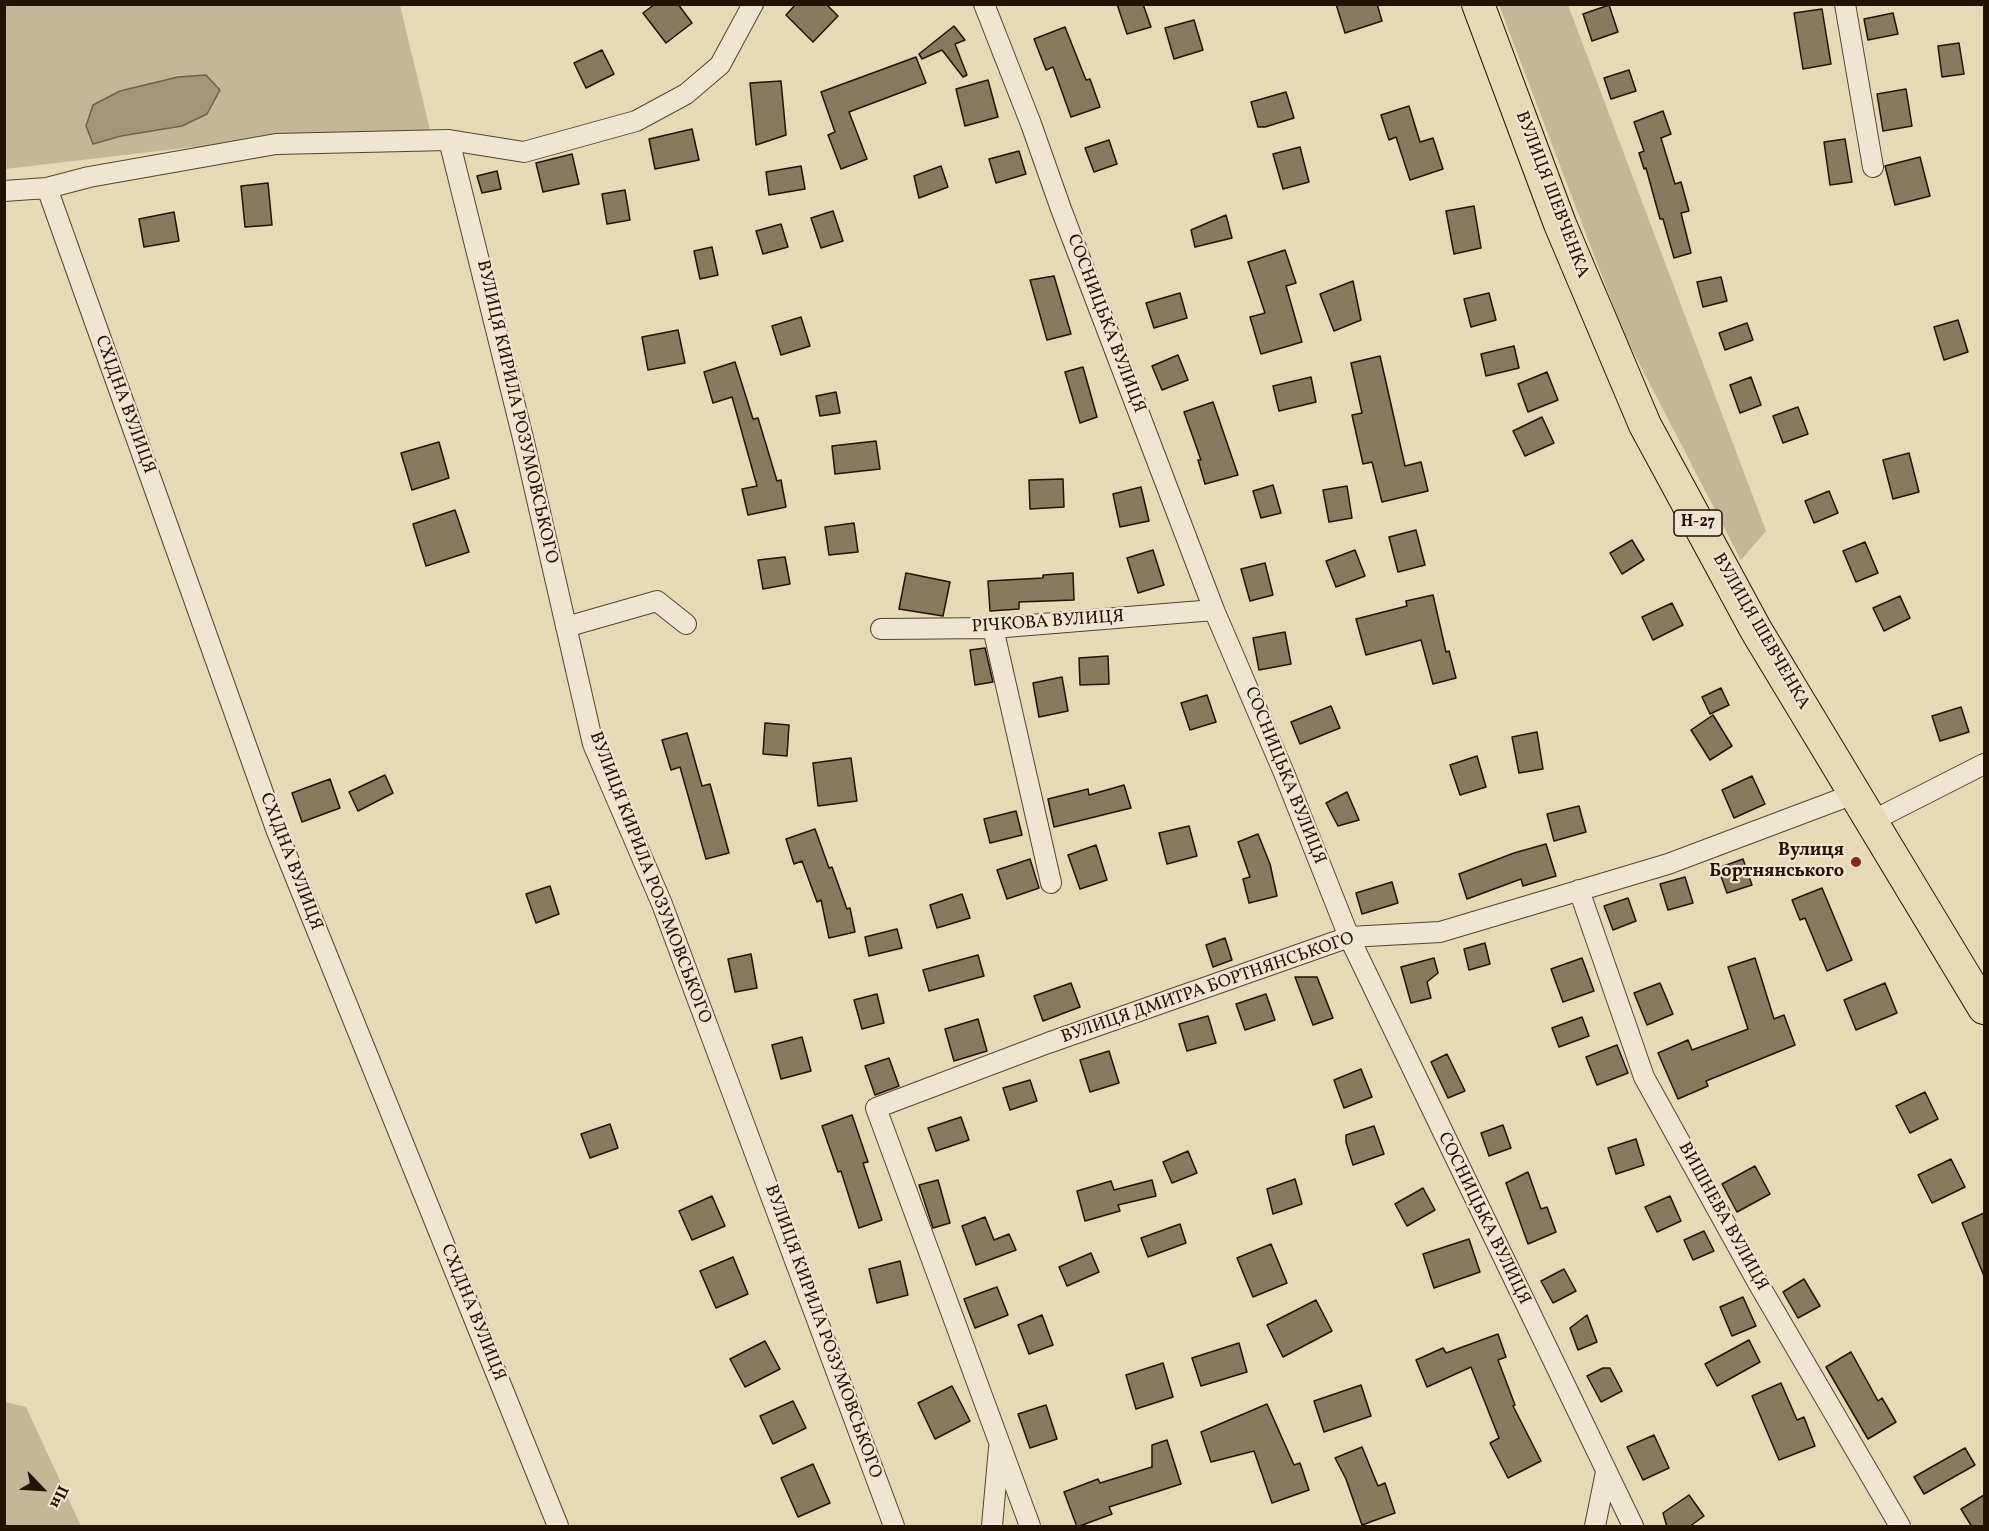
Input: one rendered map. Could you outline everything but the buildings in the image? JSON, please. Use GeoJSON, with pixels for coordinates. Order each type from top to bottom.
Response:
{"type":"FeatureCollection","features":[{"type":"Feature","properties":{"kind":"main road","name":"ВУЛИЦЯ ШЕВЧЕНКА"},"geometry":{"type":"LineString","coordinates":[[1478,4],[1560,224],[1645,425],[1756,630],[1984,1008]]}},
{"type":"Feature","properties":{"kind":"street"},"geometry":{"type":"LineString","coordinates":[[4,191],[46,188],[89,177],[276,144],[450,140],[524,152],[636,121],[686,94],[720,65],[753,4]]}},
{"type":"Feature","properties":{"kind":"street","name":"СОСНИЦЬКА ВУЛИЦЯ"},"geometry":{"type":"LineString","coordinates":[[984,4],[1214,610],[1284,773],[1348,937],[1633,1527]]}},
{"type":"Feature","properties":{"kind":"street"},"geometry":{"type":"LineString","coordinates":[[1845,4],[1873,167]]}},
{"type":"Feature","properties":{"kind":"street","name":"ВУЛИЦЯ КИРИЛА РОЗУМОВСЬКОГО"},"geometry":{"type":"LineString","coordinates":[[450,140],[593,744],[662,904],[894,1527]]}},
{"type":"Feature","properties":{"kind":"street","name":"СХІДНА ВУЛИЦЯ"},"geometry":{"type":"LineString","coordinates":[[46,188],[276,829],[558,1527]]}},
{"type":"Feature","properties":{"kind":"street"},"geometry":{"type":"LineString","coordinates":[[566,627],[657,601],[686,624]]}},
{"type":"Feature","properties":{"kind":"street","name":"РІЧКОВА ВУЛИЦЯ"},"geometry":{"type":"LineString","coordinates":[[881,629],[993,628],[1214,610]]}},
{"type":"Feature","properties":{"kind":"street"},"geometry":{"type":"LineString","coordinates":[[993,628],[1051,883]]}},
{"type":"Feature","properties":{"kind":"street"},"geometry":{"type":"LineString","coordinates":[[1870,822],[1984,764]]}},
{"type":"Feature","properties":{"kind":"street","name":"ВУЛИЦЯ ДМИТРА БОРТНЯНСЬКОГО"},"geometry":{"type":"LineString","coordinates":[[999,1440],[876,1108],[1048,1042],[1348,937],[1440,932],[1668,864],[1854,794]]}},
{"type":"Feature","properties":{"kind":"street","name":"ВИШНЕВА ВУЛИЦЯ"},"geometry":{"type":"LineString","coordinates":[[1579,890],[1644,1077],[1758,1283],[1900,1527]]}},
{"type":"Feature","properties":{"kind":"street"},"geometry":{"type":"LineString","coordinates":[[992,1527],[999,1440]]}},
{"type":"Feature","properties":{"kind":"street"},"geometry":{"type":"LineString","coordinates":[[999,1440],[1030,1527]]}},
{"type":"Feature","properties":{"kind":"street"},"geometry":{"type":"LineString","coordinates":[[1594,1527],[1606,1472]]}},
{"type":"Feature","properties":{"kind":"shaded area"},"geometry":{"type":"Polygon","coordinates":[[[4,5],[400,5],[430,130],[245,141],[5,169],[4,5]]]}},
{"type":"Feature","properties":{"kind":"shaded area"},"geometry":{"type":"Polygon","coordinates":[[[1499,5],[1568,5],[1766,531],[1741,560],[1624,334],[1499,5]]]}},
{"type":"Feature","properties":{"kind":"shaded area"},"geometry":{"type":"Polygon","coordinates":[[[206,75],[220,90],[207,114],[182,126],[121,136],[93,144],[86,126],[93,105],[120,91],[178,77],[206,75]]]}},
{"type":"Feature","properties":{"kind":"shaded area"},"geometry":{"type":"Polygon","coordinates":[[[5,1402],[26,1407],[81,1526],[5,1526],[5,1402]]]}},
{"type":"Feature","properties":{"kind":"place","name":"Вулиця Бортнянського"},"geometry":{"type":"Point","coordinates":[1856,862]}}]}
